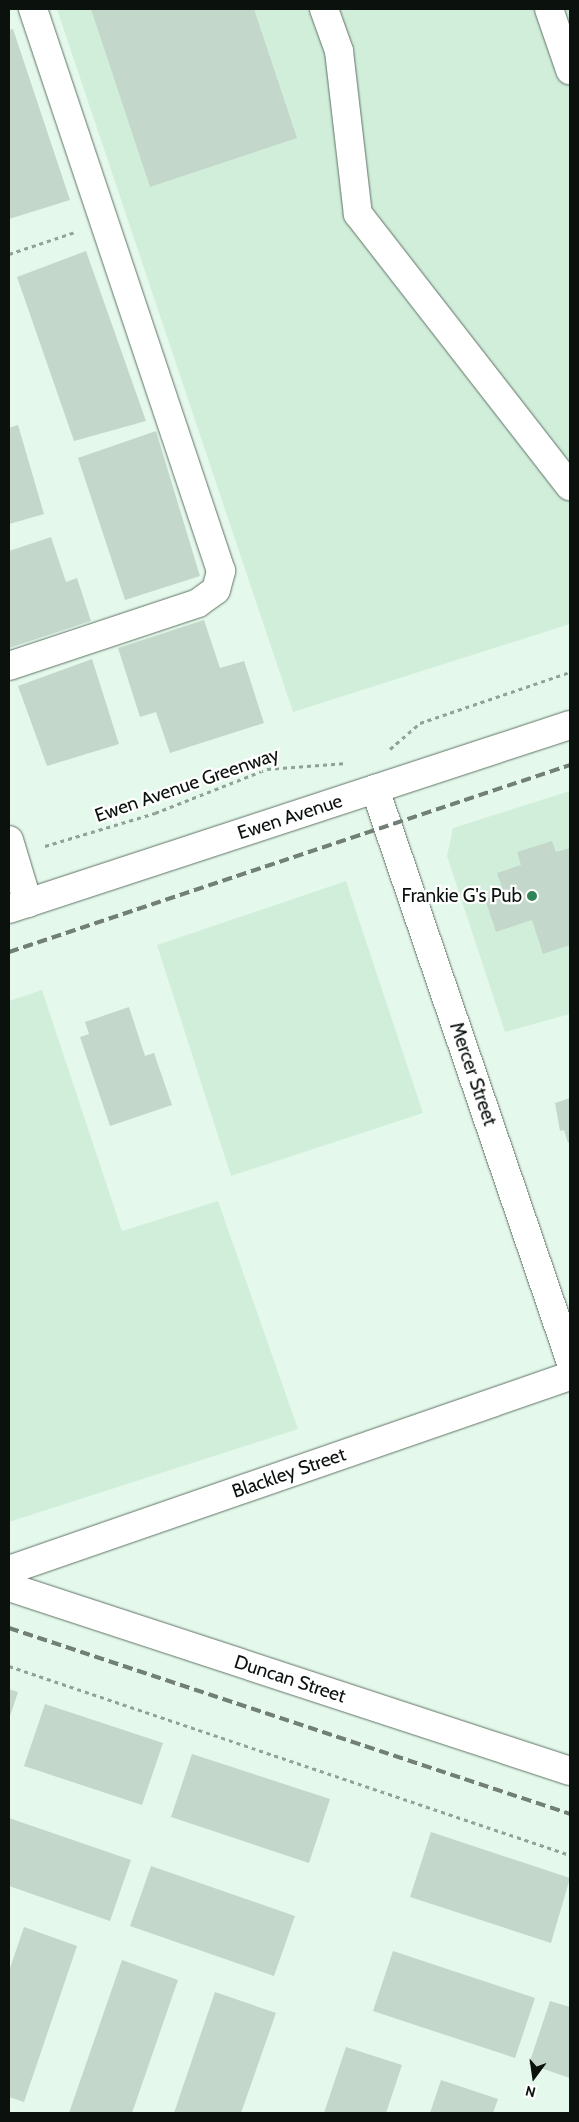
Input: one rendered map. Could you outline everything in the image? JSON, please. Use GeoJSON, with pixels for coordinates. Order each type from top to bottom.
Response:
{"type":"FeatureCollection","features":[{"type":"Feature","properties":{"kind":"street"},"geometry":{"type":"LineString","coordinates":[[9,666],[198,603],[216,590],[221,571],[33,9]]}},
{"type":"Feature","properties":{"kind":"street"},"geometry":{"type":"LineString","coordinates":[[324,9],[339,51],[358,214],[570,486]]}},
{"type":"Feature","properties":{"kind":"street"},"geometry":{"type":"LineString","coordinates":[[549,9],[570,70]]}},
{"type":"Feature","properties":{"kind":"street","name":"Ewen Avenue"},"geometry":{"type":"LineString","coordinates":[[18,906],[570,725]]}},
{"type":"Feature","properties":{"kind":"street","name":"Mercer Street"},"geometry":{"type":"LineString","coordinates":[[376,789],[570,1360]]}},
{"type":"Feature","properties":{"kind":"street"},"geometry":{"type":"LineString","coordinates":[[9,840],[18,906]]}},
{"type":"Feature","properties":{"kind":"street","name":"Blackley Street"},"geometry":{"type":"LineString","coordinates":[[9,1570],[570,1376]]}},
{"type":"Feature","properties":{"kind":"street","name":"Duncan Street"},"geometry":{"type":"LineString","coordinates":[[9,1587],[570,1771]]}},
{"type":"Feature","properties":{"kind":"path"},"geometry":{"type":"LineString","coordinates":[[9,254],[104,224]]}},
{"type":"Feature","properties":{"kind":"path"},"geometry":{"type":"LineString","coordinates":[[385,752],[420,723],[570,672]]}},
{"type":"Feature","properties":{"kind":"path","name":"Ewen Avenue Greenway"},"geometry":{"type":"LineString","coordinates":[[41,847],[155,813],[267,769],[350,763]]}},
{"type":"Feature","properties":{"kind":"path"},"geometry":{"type":"LineString","coordinates":[[9,1666],[570,1855]]}},
{"type":"Feature","properties":{"kind":"shaded area"},"geometry":{"type":"Polygon","coordinates":[[[57,9],[570,9],[570,624],[293,712],[57,9]]]}},
{"type":"Feature","properties":{"kind":"shaded area"},"geometry":{"type":"Polygon","coordinates":[[[570,791],[570,1014],[505,1032],[447,856],[453,828],[570,791]]]}},
{"type":"Feature","properties":{"kind":"shaded area"},"geometry":{"type":"Polygon","coordinates":[[[346,881],[423,1113],[231,1176],[157,945],[346,881]]]}},
{"type":"Feature","properties":{"kind":"shaded area"},"geometry":{"type":"Polygon","coordinates":[[[42,990],[122,1231],[218,1201],[298,1429],[9,1522],[9,1001],[42,990]]]}},
{"type":"Feature","properties":{"kind":"building"},"geometry":{"type":"Polygon","coordinates":[[[91,9],[254,9],[297,138],[150,187],[91,9]]]}},
{"type":"Feature","properties":{"kind":"building"},"geometry":{"type":"Polygon","coordinates":[[[13,29],[70,200],[9,219],[9,30],[13,29]]]}},
{"type":"Feature","properties":{"kind":"building"},"geometry":{"type":"Polygon","coordinates":[[[86,251],[146,421],[74,441],[17,277],[86,251]]]}},
{"type":"Feature","properties":{"kind":"building"},"geometry":{"type":"Polygon","coordinates":[[[18,425],[44,514],[9,524],[9,428],[18,425]]]}},
{"type":"Feature","properties":{"kind":"building"},"geometry":{"type":"Polygon","coordinates":[[[156,431],[200,576],[125,600],[78,458],[156,431]]]}},
{"type":"Feature","properties":{"kind":"building"},"geometry":{"type":"Polygon","coordinates":[[[51,537],[66,582],[77,578],[91,621],[9,648],[9,551],[51,537]]]}},
{"type":"Feature","properties":{"kind":"building"},"geometry":{"type":"Polygon","coordinates":[[[204,620],[220,668],[244,661],[264,723],[170,753],[156,712],[140,717],[118,648],[204,620]]]}},
{"type":"Feature","properties":{"kind":"building"},"geometry":{"type":"Polygon","coordinates":[[[92,659],[119,744],[47,766],[18,686],[92,659]]]}},
{"type":"Feature","properties":{"kind":"building","name":"Frankie G's Pub"},"geometry":{"type":"Polygon","coordinates":[[[552,841],[556,852],[570,848],[570,945],[543,954],[532,920],[496,932],[485,899],[504,893],[497,873],[521,865],[517,852],[552,841]]]}},
{"type":"Feature","properties":{"kind":"building"},"geometry":{"type":"Polygon","coordinates":[[[129,1007],[145,1056],[154,1053],[172,1105],[110,1126],[80,1037],[89,1034],[85,1022],[129,1007]]]}},
{"type":"Feature","properties":{"kind":"building"},"geometry":{"type":"Polygon","coordinates":[[[570,1098],[570,1142],[568,1143],[564,1130],[560,1131],[555,1103],[570,1098]]]}},
{"type":"Feature","properties":{"kind":"building"},"geometry":{"type":"Polygon","coordinates":[[[9,1689],[18,1692],[9,1719],[9,1689]]]}},
{"type":"Feature","properties":{"kind":"building"},"geometry":{"type":"Polygon","coordinates":[[[45,1704],[163,1743],[142,1805],[24,1766],[45,1704]]]}},
{"type":"Feature","properties":{"kind":"building"},"geometry":{"type":"Polygon","coordinates":[[[192,1754],[330,1799],[309,1863],[171,1817],[192,1754]]]}},
{"type":"Feature","properties":{"kind":"building"},"geometry":{"type":"Polygon","coordinates":[[[9,1818],[131,1860],[110,1921],[9,1886],[9,1818]]]}},
{"type":"Feature","properties":{"kind":"building"},"geometry":{"type":"Polygon","coordinates":[[[431,1832],[570,1878],[551,1943],[410,1897],[431,1832]]]}},
{"type":"Feature","properties":{"kind":"building"},"geometry":{"type":"Polygon","coordinates":[[[151,1866],[295,1916],[274,1976],[130,1926],[151,1866]]]}},
{"type":"Feature","properties":{"kind":"building"},"geometry":{"type":"Polygon","coordinates":[[[24,1927],[77,1946],[24,2102],[9,2097],[9,1971],[24,1927]]]}},
{"type":"Feature","properties":{"kind":"building"},"geometry":{"type":"Polygon","coordinates":[[[393,1951],[535,1998],[515,2058],[373,2011],[393,1951]]]}},
{"type":"Feature","properties":{"kind":"building"},"geometry":{"type":"Polygon","coordinates":[[[122,1960],[178,1980],[132,2113],[69,2113],[122,1960]]]}},
{"type":"Feature","properties":{"kind":"building"},"geometry":{"type":"Polygon","coordinates":[[[215,1992],[276,2013],[241,2113],[174,2113],[215,1992]]]}},
{"type":"Feature","properties":{"kind":"building"},"geometry":{"type":"Polygon","coordinates":[[[550,2001],[570,2007],[570,2078],[529,2064],[550,2001]]]}},
{"type":"Feature","properties":{"kind":"building"},"geometry":{"type":"Polygon","coordinates":[[[346,2047],[402,2065],[386,2113],[324,2113],[346,2047]]]}},
{"type":"Feature","properties":{"kind":"building"},"geometry":{"type":"Polygon","coordinates":[[[441,2080],[498,2099],[493,2113],[430,2113],[441,2080]]]}},
{"type":"Feature","properties":{"kind":"railway"},"geometry":{"type":"LineString","coordinates":[[9,952],[570,765]]}},
{"type":"Feature","properties":{"kind":"railway"},"geometry":{"type":"LineString","coordinates":[[9,1628],[570,1814]]}},
{"type":"Feature","properties":{"kind":"place","name":"Frankie G's Pub"},"geometry":{"type":"Point","coordinates":[532,896]}}]}
